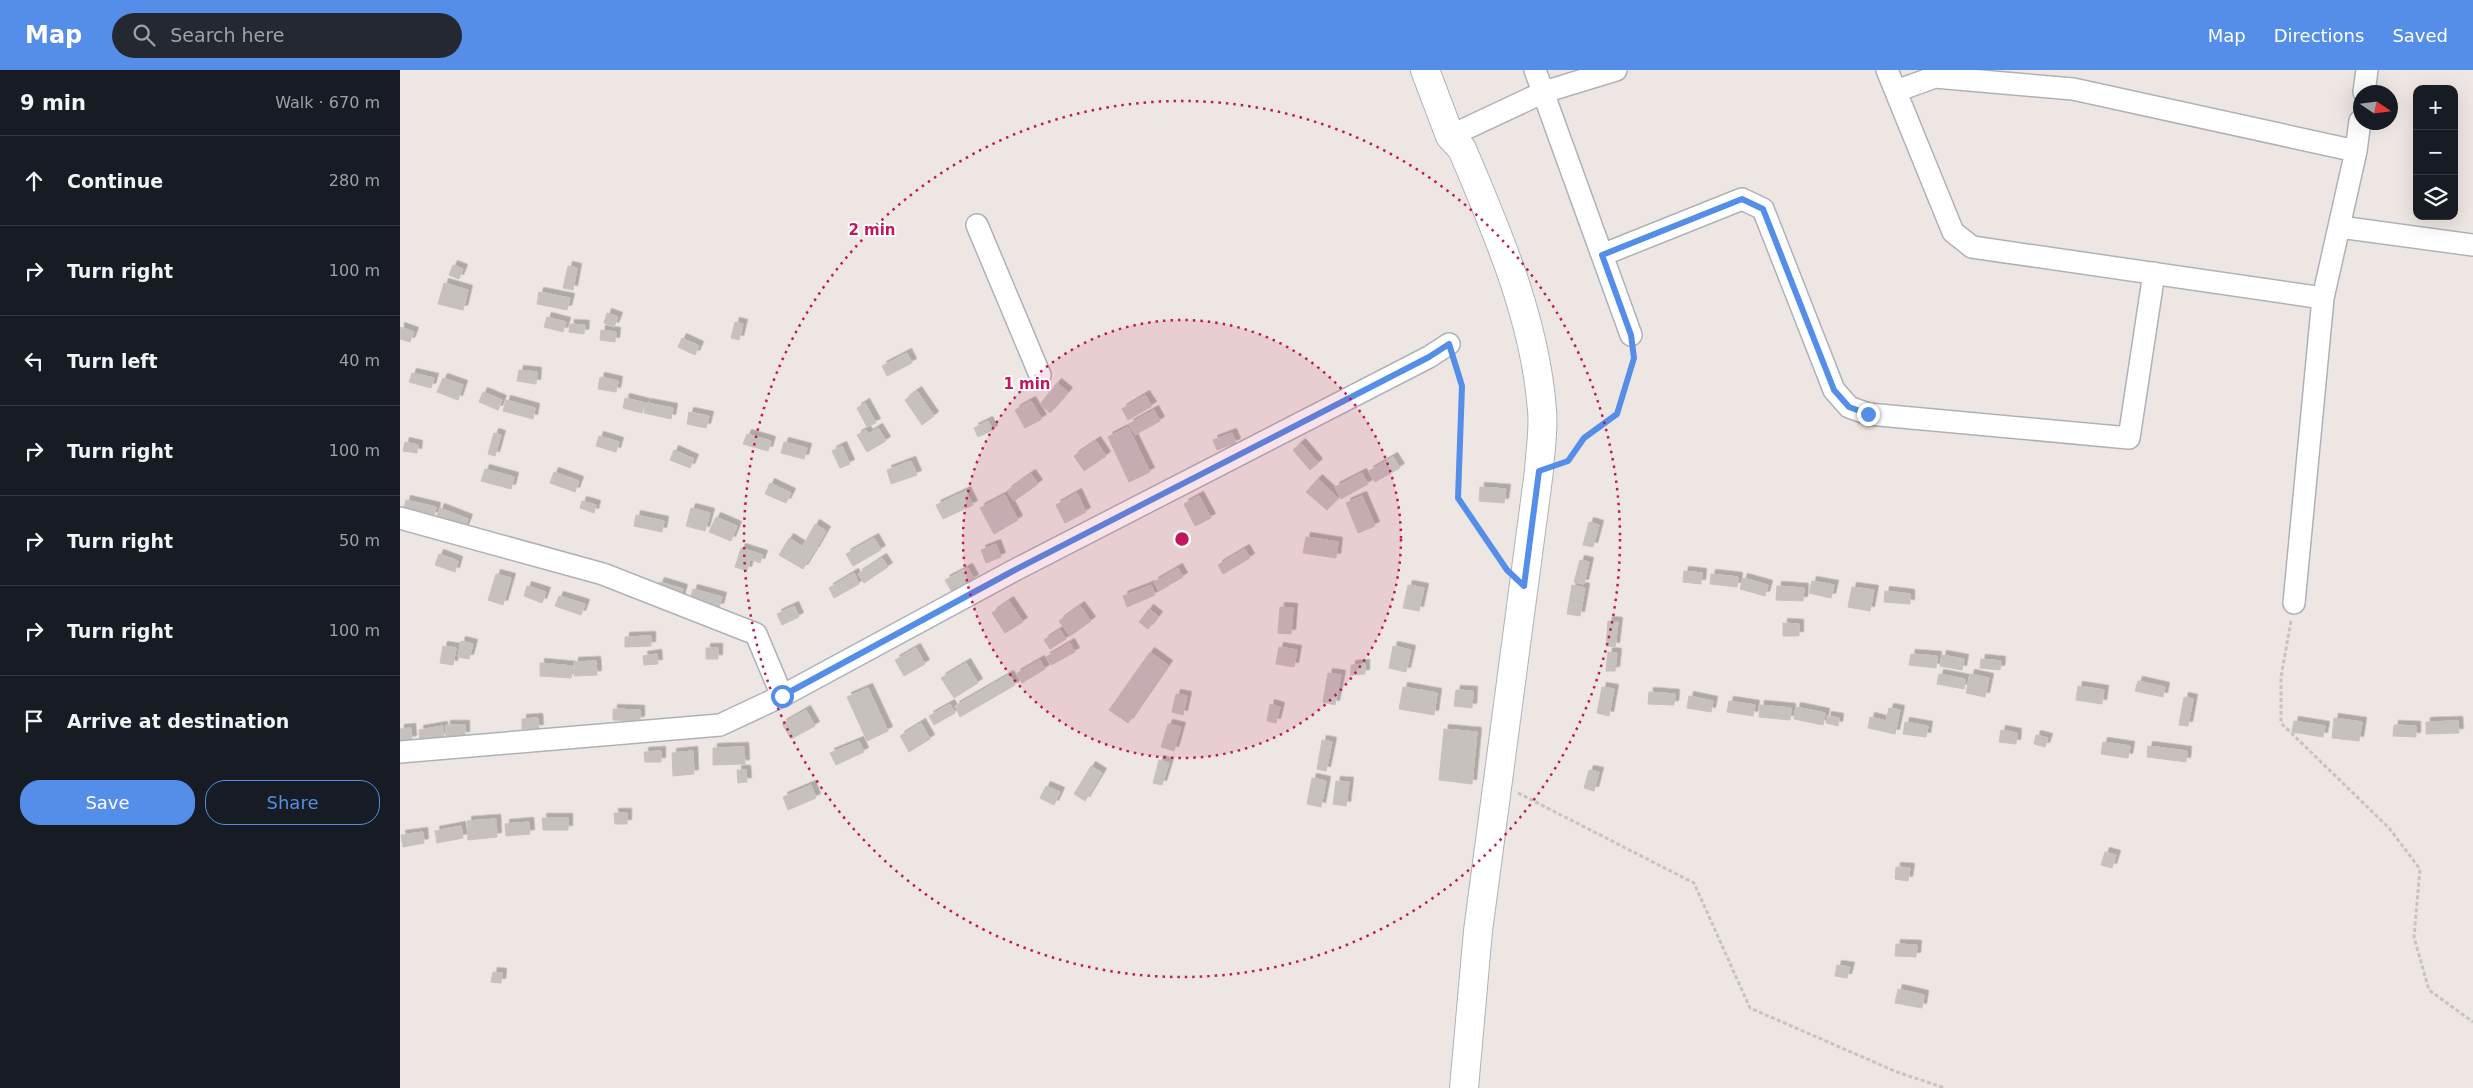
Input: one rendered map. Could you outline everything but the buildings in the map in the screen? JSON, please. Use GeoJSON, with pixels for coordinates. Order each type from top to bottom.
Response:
{"type":"FeatureCollection","features":[{"type":"Feature","properties":{"kind":"street"},"geometry":{"type":"LineString","coordinates":[[1425,70],[1450,136],[1462,149],[1517,285],[1534,358],[1542,411],[1539,471],[1478,931],[1464,1088]]}},
{"type":"Feature","properties":{"kind":"street"},"geometry":{"type":"LineString","coordinates":[[1535,70],[1631,335]]}},
{"type":"Feature","properties":{"kind":"street"},"geometry":{"type":"LineString","coordinates":[[1450,136],[1544,92],[1616,70]]}},
{"type":"Feature","properties":{"kind":"street"},"geometry":{"type":"LineString","coordinates":[[1887,70],[1953,232],[1972,247],[2324,298]]}},
{"type":"Feature","properties":{"kind":"street"},"geometry":{"type":"LineString","coordinates":[[2365,85],[2367,70]]}},
{"type":"Feature","properties":{"kind":"street"},"geometry":{"type":"LineString","coordinates":[[1896,91],[1935,76],[2074,80],[2356,152]]}},
{"type":"Feature","properties":{"kind":"street"},"geometry":{"type":"LineString","coordinates":[[2294,603],[2324,298],[2356,152],[2359,130]]}},
{"type":"Feature","properties":{"kind":"street"},"geometry":{"type":"LineString","coordinates":[[1602,255],[1742,199],[1763,209],[1834,390],[1849,407],[1868,414],[2129,438],[2154,273]]}},
{"type":"Feature","properties":{"kind":"street"},"geometry":{"type":"LineString","coordinates":[[978,226],[1040,375]]}},
{"type":"Feature","properties":{"kind":"street"},"geometry":{"type":"LineString","coordinates":[[2340,227],[2473,244]]}},
{"type":"Feature","properties":{"kind":"street"},"geometry":{"type":"LineString","coordinates":[[400,752],[720,725],[782,696],[1013,571],[1429,357],[1449,344]]}},
{"type":"Feature","properties":{"kind":"street"},"geometry":{"type":"LineString","coordinates":[[400,518],[603,574],[756,634],[782,696]]}},
{"type":"Feature","properties":{"kind":"path"},"geometry":{"type":"LineString","coordinates":[[1539,471],[1568,461],[1584,438],[1617,414],[1634,358],[1631,335]]}},
{"type":"Feature","properties":{"kind":"path"},"geometry":{"type":"LineString","coordinates":[[1449,344],[1462,386],[1458,498],[1507,570],[1524,586]]}},
{"type":"Feature","properties":{"kind":"path"},"geometry":{"type":"LineString","coordinates":[[2294,603],[2281,677],[2281,723],[2389,828],[2420,869],[2414,937],[2429,990],[2473,1022]]}},
{"type":"Feature","properties":{"kind":"path"},"geometry":{"type":"LineString","coordinates":[[1497,782],[1694,883],[1750,1008],[1897,1072],[1945,1088]]}},
{"type":"Feature","properties":{"kind":"route"},"geometry":{"type":"LineString","coordinates":[[782,696],[1013,571],[1429,357],[1449,344],[1462,386],[1458,498],[1507,570],[1524,586],[1539,471],[1568,461],[1584,438],[1617,414],[1634,358],[1631,335],[1602,255],[1742,199],[1763,209],[1834,390],[1849,407],[1868,414]]}}]}
